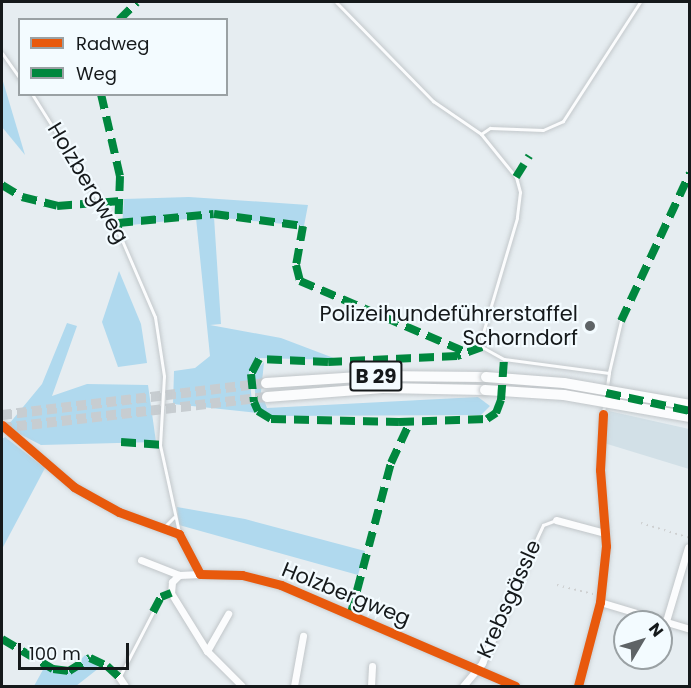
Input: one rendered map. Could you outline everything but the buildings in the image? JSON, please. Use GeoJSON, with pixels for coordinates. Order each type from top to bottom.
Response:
{"type":"FeatureCollection","features":[{"type":"Feature","properties":{"kind":"highway","name":"B 29"},"geometry":{"type":"LineString","coordinates":[[266,383],[375,376],[486,377],[564,383],[690,405]]}},
{"type":"Feature","properties":{"kind":"highway","name":"B 29"},"geometry":{"type":"LineString","coordinates":[[267,397],[383,388],[485,390],[564,395],[690,417]]}},
{"type":"Feature","properties":{"kind":"street"},"geometry":{"type":"LineString","coordinates":[[578,687],[600,599],[605,533],[600,470],[603,414]]}},
{"type":"Feature","properties":{"kind":"street"},"geometry":{"type":"LineString","coordinates":[[2,425],[74,487],[119,512],[179,534]]}},
{"type":"Feature","properties":{"kind":"street","name":"Krebsgässle"},"geometry":{"type":"LineString","coordinates":[[556,520],[605,533]]}},
{"type":"Feature","properties":{"kind":"street","name":"Holzbergweg"},"geometry":{"type":"LineString","coordinates":[[179,534],[200,574],[242,575],[281,585],[478,668],[515,687]]}},
{"type":"Feature","properties":{"kind":"street"},"geometry":{"type":"LineString","coordinates":[[669,610],[688,547]]}},
{"type":"Feature","properties":{"kind":"street"},"geometry":{"type":"LineString","coordinates":[[141,560],[179,575],[200,574]]}},
{"type":"Feature","properties":{"kind":"street","name":"Krebsgässle"},"geometry":{"type":"LineString","coordinates":[[463,687],[478,668],[526,562]]}},
{"type":"Feature","properties":{"kind":"street"},"geometry":{"type":"LineString","coordinates":[[179,575],[172,582],[171,593],[207,651],[242,687]]}},
{"type":"Feature","properties":{"kind":"street"},"geometry":{"type":"LineString","coordinates":[[600,599],[633,610]]}},
{"type":"Feature","properties":{"kind":"street"},"geometry":{"type":"LineString","coordinates":[[207,651],[228,614]]}},
{"type":"Feature","properties":{"kind":"street"},"geometry":{"type":"LineString","coordinates":[[673,623],[690,629]]}},
{"type":"Feature","properties":{"kind":"street"},"geometry":{"type":"LineString","coordinates":[[294,687],[303,636]]}},
{"type":"Feature","properties":{"kind":"street"},"geometry":{"type":"LineString","coordinates":[[371,687],[372,666]]}},
{"type":"Feature","properties":{"kind":"street"},"geometry":{"type":"LineString","coordinates":[[119,677],[125,687]]}},
{"type":"Feature","properties":{"kind":"lane"},"geometry":{"type":"LineString","coordinates":[[336,2],[433,101],[481,134],[516,177],[520,192],[517,218],[482,336],[482,347],[504,359],[609,373]]}},
{"type":"Feature","properties":{"kind":"lane"},"geometry":{"type":"LineString","coordinates":[[481,134],[490,128],[543,130],[562,121],[640,2]]}},
{"type":"Feature","properties":{"kind":"lane"},"geometry":{"type":"LineString","coordinates":[[2,53],[18,76]]}},
{"type":"Feature","properties":{"kind":"lane","name":"Holzbergweg"},"geometry":{"type":"LineString","coordinates":[[33,96],[118,231],[155,317],[165,392],[160,445],[179,534]]}},
{"type":"Feature","properties":{"kind":"lane"},"geometry":{"type":"LineString","coordinates":[[603,414],[609,373],[621,321]]}},
{"type":"Feature","properties":{"kind":"lane"},"geometry":{"type":"LineString","coordinates":[[164,527],[174,517]]}},
{"type":"Feature","properties":{"kind":"lane","name":"Krebsgässle"},"geometry":{"type":"LineString","coordinates":[[526,562],[543,525],[556,520]]}},
{"type":"Feature","properties":{"kind":"lane"},"geometry":{"type":"LineString","coordinates":[[119,677],[153,612]]}},
{"type":"Feature","properties":{"kind":"path"},"geometry":{"type":"LineString","coordinates":[[641,523],[690,538]]}},
{"type":"Feature","properties":{"kind":"path"},"geometry":{"type":"LineString","coordinates":[[557,585],[600,599]]}},
{"type":"Feature","properties":{"kind":"shaded area"},"geometry":{"type":"Polygon","coordinates":[[[2,78],[25,155],[2,127],[2,78]]]}},
{"type":"Feature","properties":{"kind":"shaded area"},"geometry":{"type":"Polygon","coordinates":[[[189,197],[308,205],[304,226],[214,217],[221,324],[210,325],[281,338],[339,360],[260,358],[249,373],[252,402],[258,413],[173,404],[174,371],[195,368],[210,356],[196,218],[122,226],[124,199],[189,197]]]}},
{"type":"Feature","properties":{"kind":"shaded area"},"geometry":{"type":"Polygon","coordinates":[[[119,271],[141,324],[147,363],[118,367],[102,322],[119,271]]]}},
{"type":"Feature","properties":{"kind":"shaded area"},"geometry":{"type":"Polygon","coordinates":[[[67,323],[77,326],[52,396],[87,384],[148,385],[156,442],[41,445],[14,431],[9,424],[42,384],[67,323]]]}},
{"type":"Feature","properties":{"kind":"shaded area"},"geometry":{"type":"Polygon","coordinates":[[[264,362],[261,392],[267,408],[478,397],[490,406],[481,415],[270,416],[260,410],[255,392],[254,373],[264,362]]]}},
{"type":"Feature","properties":{"kind":"shaded area"},"geometry":{"type":"Polygon","coordinates":[[[609,411],[689,429],[689,469],[604,443],[609,411]]]}},
{"type":"Feature","properties":{"kind":"shaded area"},"geometry":{"type":"Polygon","coordinates":[[[5,437],[45,468],[2,549],[2,439],[5,437]]]}},
{"type":"Feature","properties":{"kind":"shaded area"},"geometry":{"type":"Polygon","coordinates":[[[177,507],[245,519],[365,551],[358,575],[179,525],[177,507]]]}},
{"type":"Feature","properties":{"kind":"shaded area"},"geometry":{"type":"Polygon","coordinates":[[[85,655],[99,668],[76,686],[34,686],[45,666],[69,672],[85,655]]]}},
{"type":"Feature","properties":{"kind":"tunnel"},"geometry":{"type":"LineString","coordinates":[[2,415],[266,383]]}},
{"type":"Feature","properties":{"kind":"tunnel"},"geometry":{"type":"LineString","coordinates":[[2,428],[267,397]]}},
{"type":"Feature","properties":{"kind":"marked path"},"geometry":{"type":"LineString","coordinates":[[121,18],[137,2]]}},
{"type":"Feature","properties":{"kind":"marked path"},"geometry":{"type":"LineString","coordinates":[[101,96],[120,176],[118,230]]}},
{"type":"Feature","properties":{"kind":"marked path"},"geometry":{"type":"LineString","coordinates":[[516,177],[529,156]]}},
{"type":"Feature","properties":{"kind":"marked path"},"geometry":{"type":"LineString","coordinates":[[621,321],[690,173]]}},
{"type":"Feature","properties":{"kind":"marked path"},"geometry":{"type":"LineString","coordinates":[[2,185],[22,197],[57,206],[121,201]]}},
{"type":"Feature","properties":{"kind":"marked path"},"geometry":{"type":"LineString","coordinates":[[118,223],[214,214],[303,226],[296,265],[300,281],[468,353]]}},
{"type":"Feature","properties":{"kind":"marked path"},"geometry":{"type":"LineString","coordinates":[[482,347],[457,356],[328,362],[259,359],[251,374],[254,402],[258,411],[271,419],[399,422],[487,419],[496,413],[501,400],[504,359]]}},
{"type":"Feature","properties":{"kind":"marked path"},"geometry":{"type":"LineString","coordinates":[[606,393],[690,411]]}},
{"type":"Feature","properties":{"kind":"marked path"},"geometry":{"type":"LineString","coordinates":[[351,613],[391,463],[410,422]]}},
{"type":"Feature","properties":{"kind":"marked path"},"geometry":{"type":"LineString","coordinates":[[121,442],[160,445]]}},
{"type":"Feature","properties":{"kind":"marked path"},"geometry":{"type":"LineString","coordinates":[[153,612],[161,597],[171,593]]}},
{"type":"Feature","properties":{"kind":"marked path"},"geometry":{"type":"LineString","coordinates":[[2,639],[53,669],[69,671],[90,658],[107,666],[119,677]]}},
{"type":"Feature","properties":{"kind":"cycle path"},"geometry":{"type":"LineString","coordinates":[[578,686],[600,602],[606,546],[600,470],[603,414]]}},
{"type":"Feature","properties":{"kind":"cycle path"},"geometry":{"type":"LineString","coordinates":[[2,425],[74,487],[119,512],[179,534],[200,574],[242,575],[281,585],[515,686]]}},
{"type":"Feature","properties":{"kind":"place","name":"Polizeihundeführerstaffel Schorndorf"},"geometry":{"type":"Point","coordinates":[590,326]}}]}
